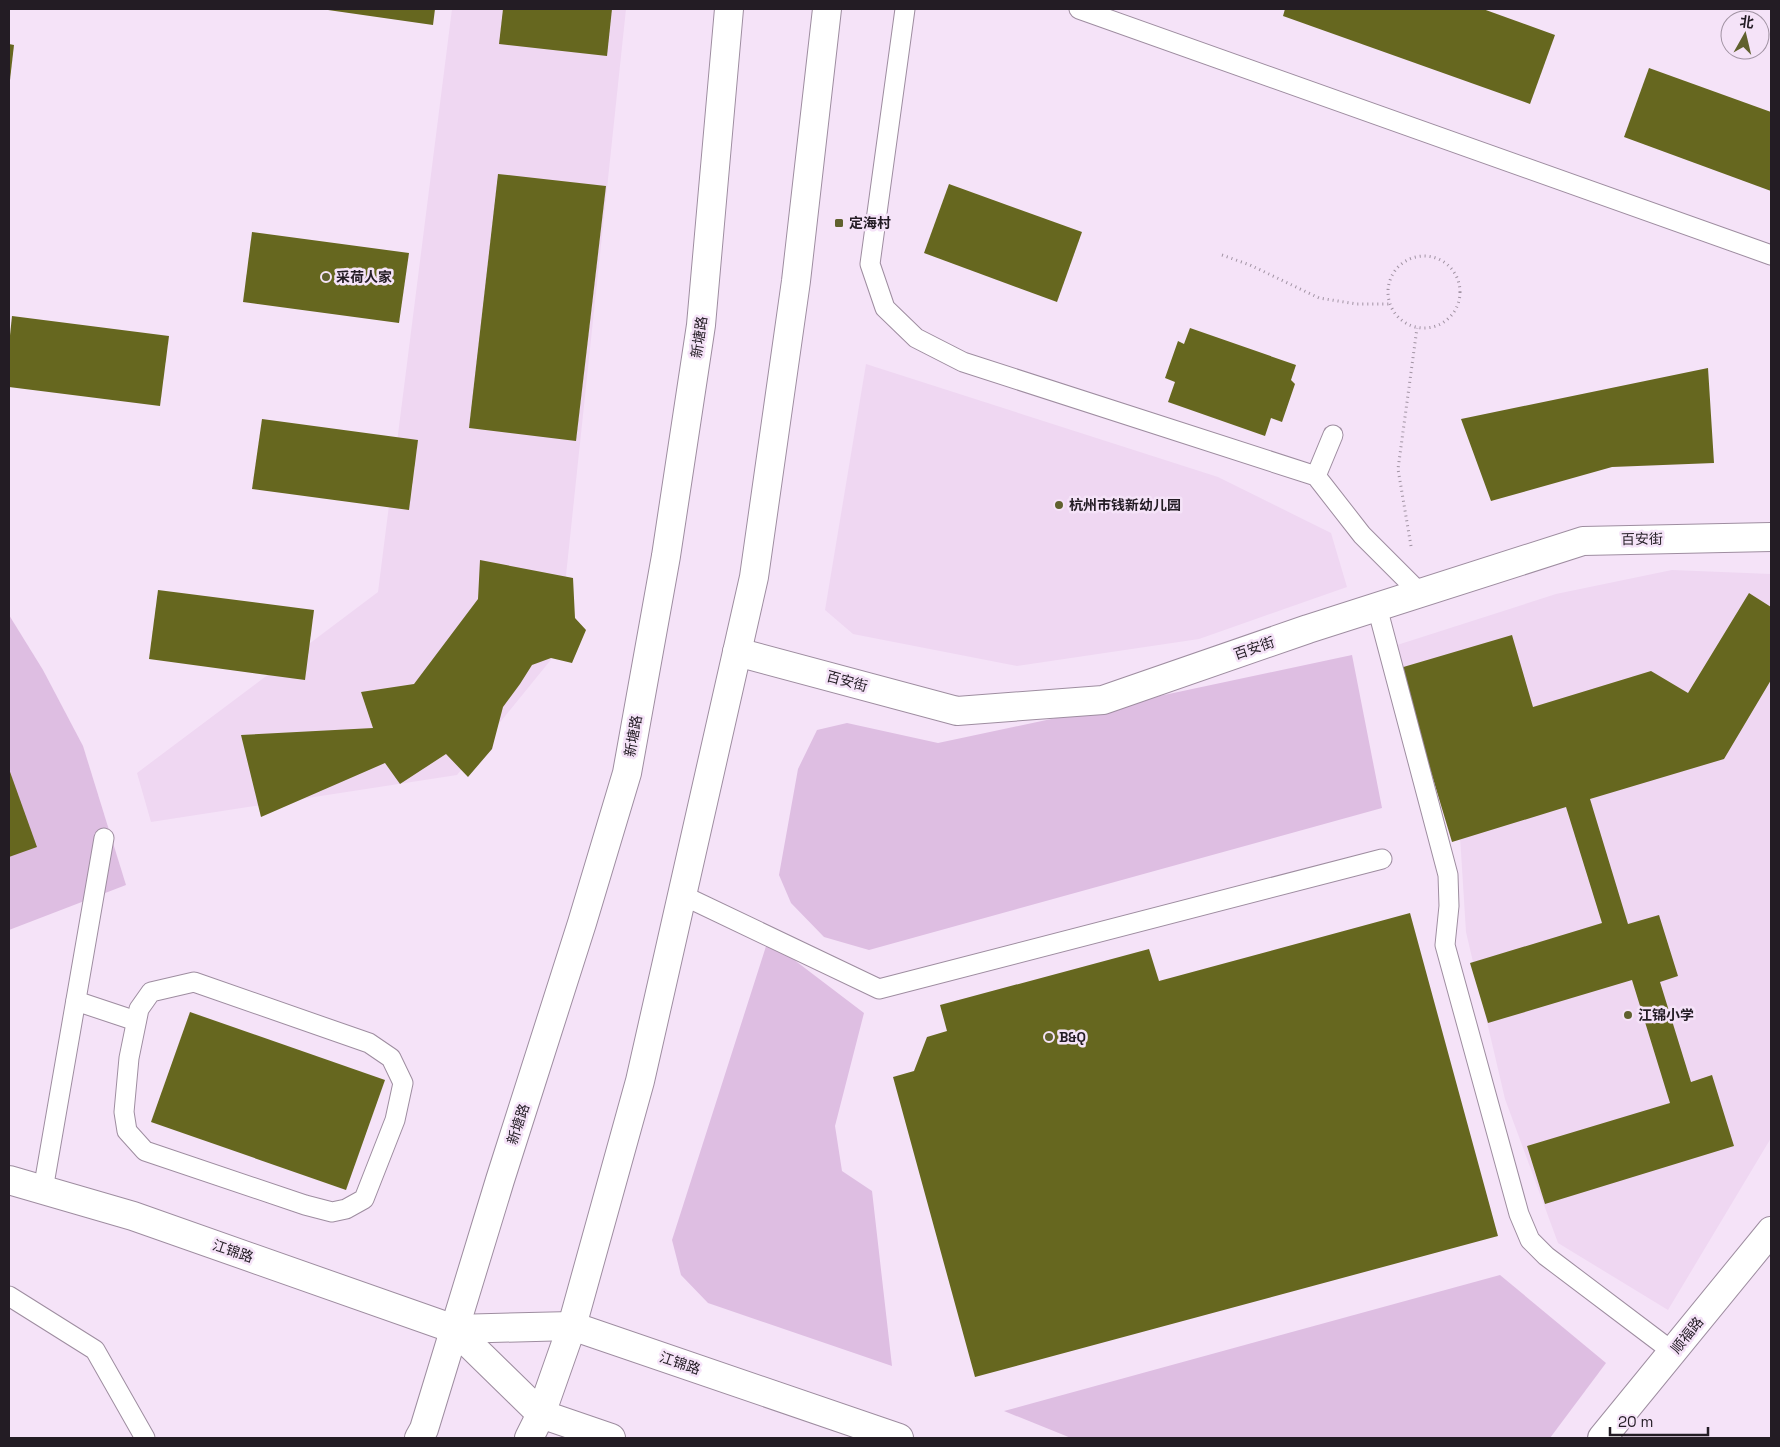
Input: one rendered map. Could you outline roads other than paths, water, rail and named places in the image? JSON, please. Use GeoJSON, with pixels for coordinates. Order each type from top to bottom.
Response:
{"type":"FeatureCollection","features":[{"type":"Feature","properties":{"kind":"main road","name":"新塘路"},"geometry":{"type":"LineString","coordinates":[[419,1438],[424,1428],[582,923],[627,773],[666,556],[701,325],[729,9]]}},
{"type":"Feature","properties":{"kind":"main road"},"geometry":{"type":"LineString","coordinates":[[529,1438],[541,1414],[572,1326],[640,1081],[754,577],[790,320],[827,9]]}},
{"type":"Feature","properties":{"kind":"main road","name":"百安街"},"geometry":{"type":"LineString","coordinates":[[737,652],[957,711],[1103,700],[1377,607],[1584,540],[1771,537]]}},
{"type":"Feature","properties":{"kind":"main road","name":"江锦路"},"geometry":{"type":"LineString","coordinates":[[9,1180],[133,1216],[454,1329],[572,1326],[899,1438]]}},
{"type":"Feature","properties":{"kind":"main road","name":"顺福路"},"geometry":{"type":"LineString","coordinates":[[1602,1438],[1771,1231]]}},
{"type":"Feature","properties":{"kind":"main road","name":"江锦路"},"geometry":{"type":"LineString","coordinates":[[454,1329],[541,1414],[611,1438]]}},
{"type":"Feature","properties":{"kind":"lane"},"geometry":{"type":"LineString","coordinates":[[904,9],[870,264],[884,308],[916,338],[963,362],[1316,476],[1362,535],[1420,593]]}},
{"type":"Feature","properties":{"kind":"lane"},"geometry":{"type":"LineString","coordinates":[[1080,9],[1771,255]]}},
{"type":"Feature","properties":{"kind":"lane"},"geometry":{"type":"LineString","coordinates":[[1316,476],[1333,435]]}},
{"type":"Feature","properties":{"kind":"lane"},"geometry":{"type":"LineString","coordinates":[[1377,607],[1448,875],[1449,906],[1445,945],[1519,1214],[1530,1240],[1546,1256],[1673,1352]]}},
{"type":"Feature","properties":{"kind":"lane"},"geometry":{"type":"LineString","coordinates":[[43,1190],[104,838]]}},
{"type":"Feature","properties":{"kind":"lane"},"geometry":{"type":"LineString","coordinates":[[682,895],[879,989],[1382,859]]}},
{"type":"Feature","properties":{"kind":"lane"},"geometry":{"type":"LineString","coordinates":[[194,982],[369,1043],[391,1058],[403,1083],[395,1120],[364,1199],[346,1209],[332,1212],[305,1205],[145,1151],[127,1131],[124,1112],[129,1058],[136,1021],[139,1009],[150,992],[194,982]]}},
{"type":"Feature","properties":{"kind":"lane"},"geometry":{"type":"LineString","coordinates":[[76,1001],[136,1021]]}},
{"type":"Feature","properties":{"kind":"lane"},"geometry":{"type":"LineString","coordinates":[[9,1296],[95,1350],[145,1438]]}},
{"type":"Feature","properties":{"kind":"place","name":"定海村"},"geometry":{"type":"Point","coordinates":[839,223]}},
{"type":"Feature","properties":{"kind":"place","name":"采荷人家"},"geometry":{"type":"Point","coordinates":[326,277]}},
{"type":"Feature","properties":{"kind":"place","name":"杭州市钱新幼儿园"},"geometry":{"type":"Point","coordinates":[1059,505]}},
{"type":"Feature","properties":{"kind":"place","name":"江锦小学"},"geometry":{"type":"Point","coordinates":[1628,1015]}},
{"type":"Feature","properties":{"kind":"place","name":"B&Q"},"geometry":{"type":"Point","coordinates":[1049,1037]}}]}
